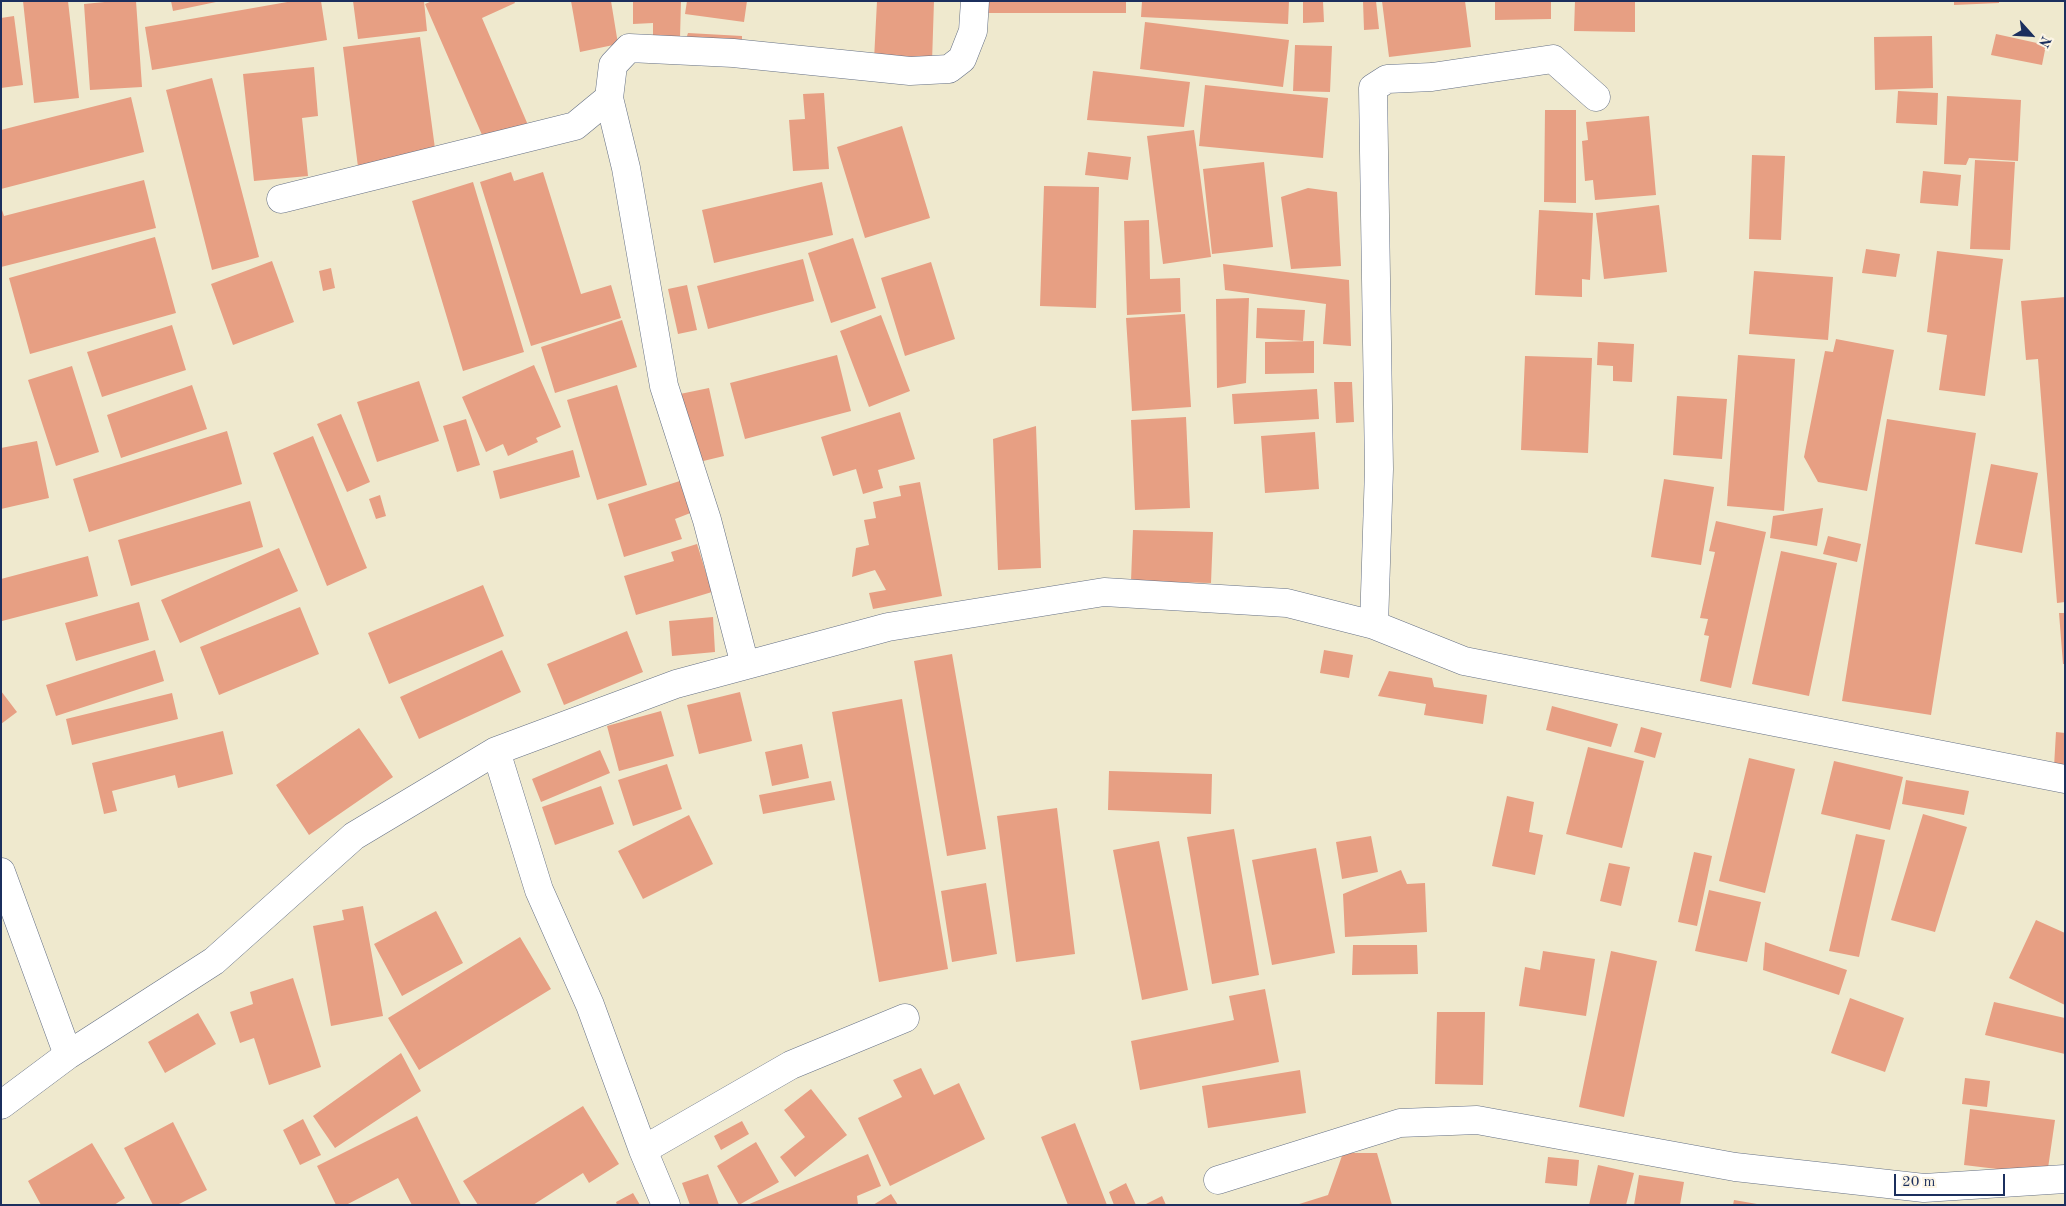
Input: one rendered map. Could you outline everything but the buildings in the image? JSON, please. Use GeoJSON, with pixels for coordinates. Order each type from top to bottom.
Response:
{"type":"FeatureCollection","features":[{"type":"Feature","properties":{"kind":"street"},"geometry":{"type":"LineString","coordinates":[[745,665],[706,520],[664,386],[626,168],[609,98],[612,65],[629,48],[733,53],[910,72],[949,68],[962,59],[973,31],[975,1]]}},
{"type":"Feature","properties":{"kind":"street"},"geometry":{"type":"LineString","coordinates":[[1374,625],[1379,469],[1373,88],[1387,78],[1432,78],[1554,59],[1596,97]]}},
{"type":"Feature","properties":{"kind":"street"},"geometry":{"type":"LineString","coordinates":[[281,199],[575,126],[609,98]]}},
{"type":"Feature","properties":{"kind":"street"},"geometry":{"type":"LineString","coordinates":[[1,1105],[68,1055],[214,961],[354,836],[496,751],[676,684],[888,627],[1104,592],[1287,603],[1374,625],[1464,661],[2065,779]]}},
{"type":"Feature","properties":{"kind":"street"},"geometry":{"type":"LineString","coordinates":[[496,751],[539,890],[590,1005],[643,1150],[666,1205]]}},
{"type":"Feature","properties":{"kind":"street"},"geometry":{"type":"LineString","coordinates":[[1,872],[68,1055]]}},
{"type":"Feature","properties":{"kind":"street"},"geometry":{"type":"LineString","coordinates":[[643,1150],[792,1065],[906,1018]]}},
{"type":"Feature","properties":{"kind":"street"},"geometry":{"type":"LineString","coordinates":[[1218,1180],[1400,1123],[1477,1120],[1735,1167],[1924,1188],[2065,1179]]}}]}
